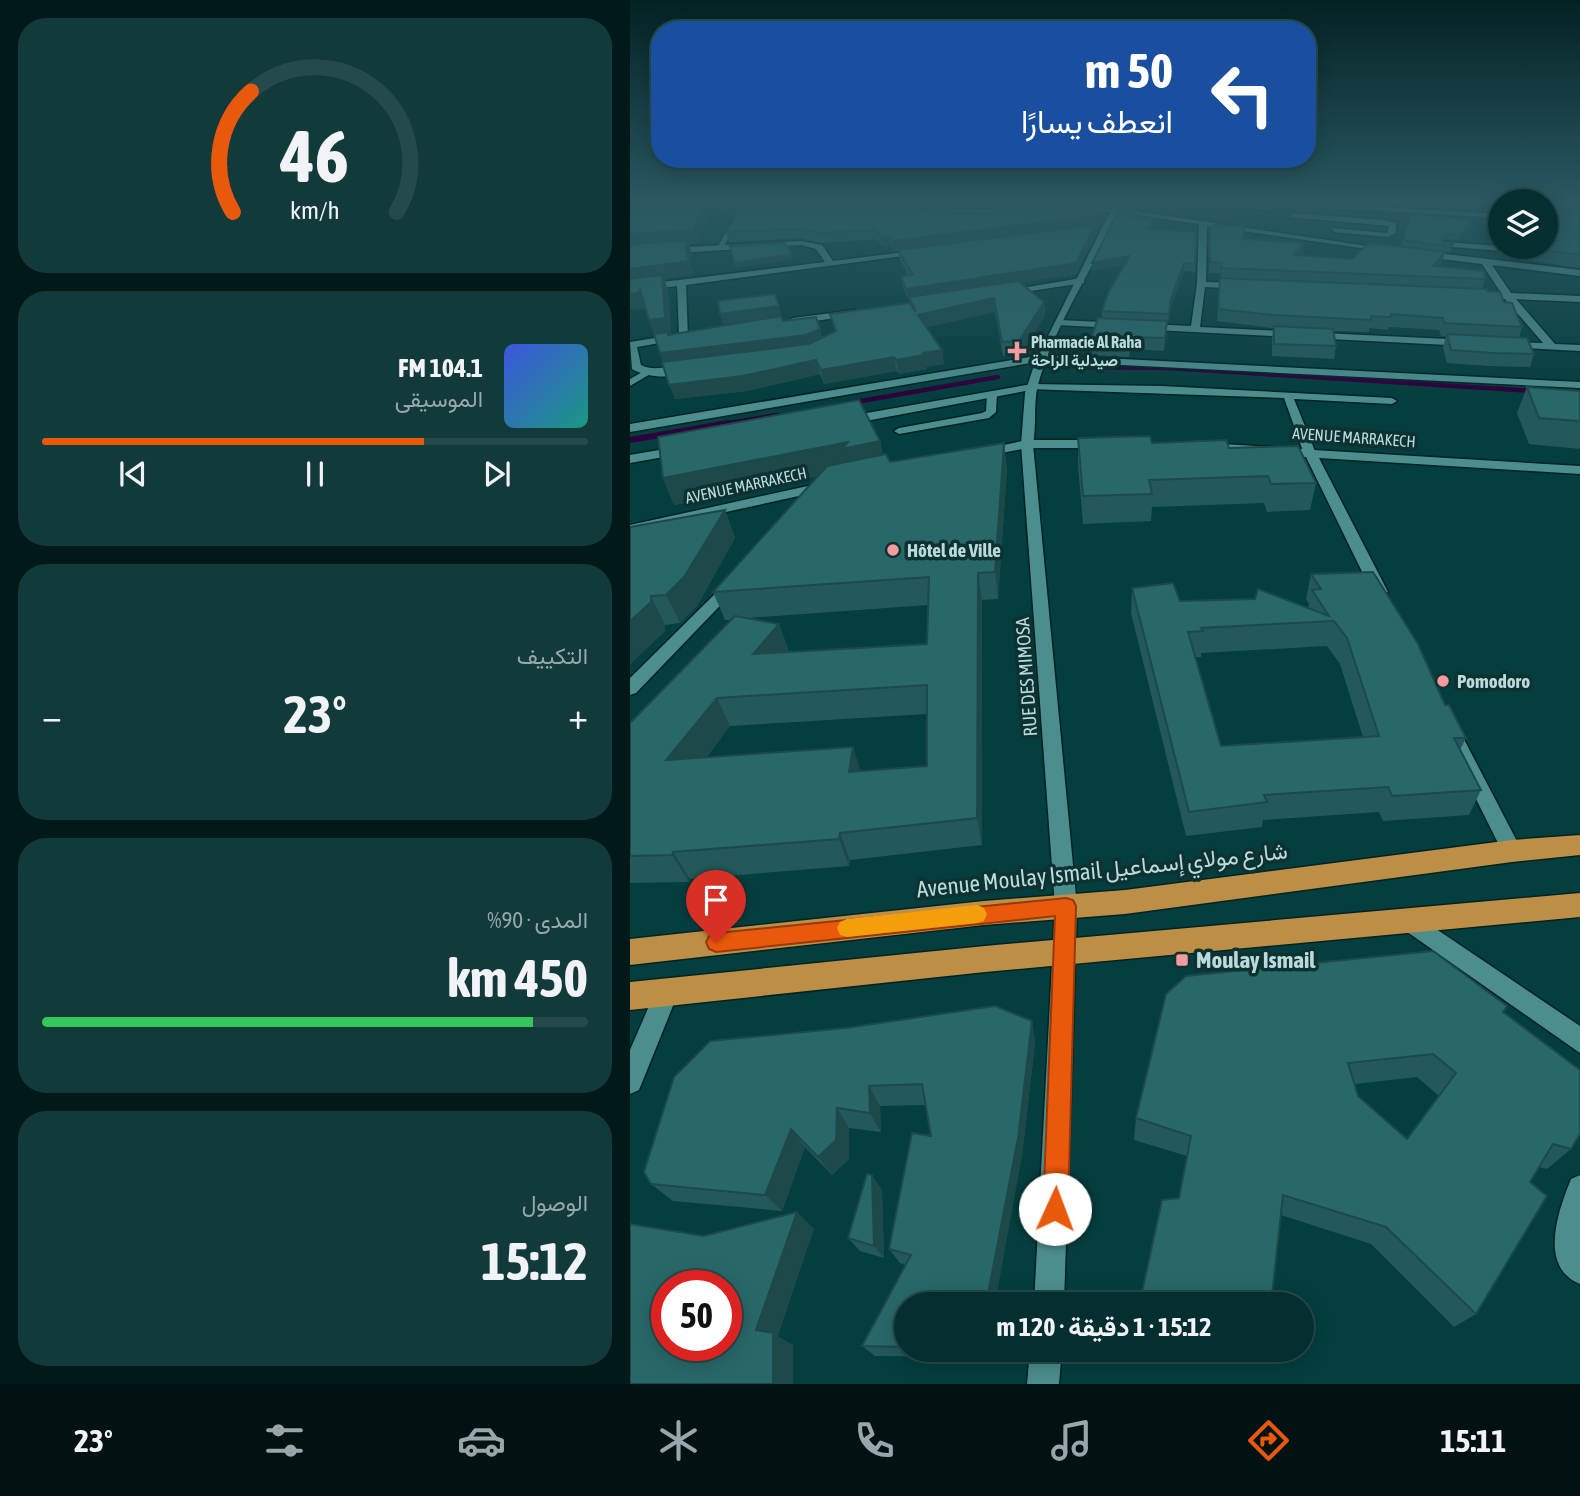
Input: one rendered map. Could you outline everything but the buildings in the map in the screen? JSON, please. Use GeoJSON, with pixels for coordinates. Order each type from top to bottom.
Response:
{"type":"FeatureCollection","features":[{"type":"Feature","properties":{"kind":"highway","name":"Avenue Moulay Ismail شارع مولاي إسماعيل"},"geometry":{"type":"LineString","coordinates":[[630,952],[1125,902],[1512,851],[1580,845]]}},
{"type":"Feature","properties":{"kind":"highway"},"geometry":{"type":"LineString","coordinates":[[630,996],[1066,951],[1580,905]]}},
{"type":"Feature","properties":{"kind":"street"},"geometry":{"type":"LineString","coordinates":[[630,289],[809,267]]}},
{"type":"Feature","properties":{"kind":"street","name":"RUE DES MIMOSA"},"geometry":{"type":"LineString","coordinates":[[1050,1292],[1066,906],[1027,444],[1031,430],[1032,387],[1042,358],[1088,267]]}},
{"type":"Feature","properties":{"kind":"street"},"geometry":{"type":"LineString","coordinates":[[1195,330],[1202,267]]}},
{"type":"Feature","properties":{"kind":"street"},"geometry":{"type":"LineString","coordinates":[[1488,267],[1508,296],[1552,347]]}},
{"type":"Feature","properties":{"kind":"street"},"geometry":{"type":"LineString","coordinates":[[1520,267],[1580,273]]}},
{"type":"Feature","properties":{"kind":"street"},"geometry":{"type":"LineString","coordinates":[[999,292],[1081,281]]}},
{"type":"Feature","properties":{"kind":"street"},"geometry":{"type":"LineString","coordinates":[[681,282],[684,336]]}},
{"type":"Feature","properties":{"kind":"street"},"geometry":{"type":"LineString","coordinates":[[1201,284],[1257,286]]}},
{"type":"Feature","properties":{"kind":"street"},"geometry":{"type":"LineString","coordinates":[[1466,295],[1580,299]]}},
{"type":"Feature","properties":{"kind":"street"},"geometry":{"type":"LineString","coordinates":[[780,323],[863,312]]}},
{"type":"Feature","properties":{"kind":"street"},"geometry":{"type":"LineString","coordinates":[[822,317],[827,330]]}},
{"type":"Feature","properties":{"kind":"street"},"geometry":{"type":"LineString","coordinates":[[1059,323],[1477,343]]}},
{"type":"Feature","properties":{"kind":"street"},"geometry":{"type":"LineString","coordinates":[[698,334],[631,345],[636,367],[647,373],[702,368]]}},
{"type":"Feature","properties":{"kind":"street"},"geometry":{"type":"LineString","coordinates":[[1502,344],[1580,348]]}},
{"type":"Feature","properties":{"kind":"street"},"geometry":{"type":"LineString","coordinates":[[630,428],[1042,358],[1580,385]]}},
{"type":"Feature","properties":{"kind":"street"},"geometry":{"type":"LineString","coordinates":[[831,423],[1032,387]]}},
{"type":"Feature","properties":{"kind":"street"},"geometry":{"type":"LineString","coordinates":[[975,455],[1027,444],[1120,444]]}},
{"type":"Feature","properties":{"kind":"street","name":"AVENUE MARRAKECH"},"geometry":{"type":"LineString","coordinates":[[1195,446],[1309,451],[1578,472]]}},
{"type":"Feature","properties":{"kind":"street"},"geometry":{"type":"LineString","coordinates":[[630,459],[697,447]]}},
{"type":"Feature","properties":{"kind":"street"},"geometry":{"type":"LineString","coordinates":[[1309,451],[1389,609]]}},
{"type":"Feature","properties":{"kind":"street","name":"AVENUE MARRAKECH"},"geometry":{"type":"LineString","coordinates":[[630,529],[845,482]]}},
{"type":"Feature","properties":{"kind":"street"},"geometry":{"type":"LineString","coordinates":[[792,510],[793,493]]}},
{"type":"Feature","properties":{"kind":"street"},"geometry":{"type":"LineString","coordinates":[[630,689],[742,573]]}},
{"type":"Feature","properties":{"kind":"street"},"geometry":{"type":"LineString","coordinates":[[1444,718],[1512,851]]}},
{"type":"Feature","properties":{"kind":"street"},"geometry":{"type":"LineString","coordinates":[[1410,922],[1580,1041]]}},
{"type":"Feature","properties":{"kind":"street"},"geometry":{"type":"LineString","coordinates":[[630,1081],[667,991]]}},
{"type":"Feature","properties":{"kind":"street"},"geometry":{"type":"LineString","coordinates":[[1043,1384],[1045,1362]]}},
{"type":"Feature","properties":{"kind":"lane"},"geometry":{"type":"LineString","coordinates":[[630,383],[647,373]]}},
{"type":"Feature","properties":{"kind":"lane"},"geometry":{"type":"LineString","coordinates":[[1032,387],[1287,394],[1392,401]]}},
{"type":"Feature","properties":{"kind":"lane"},"geometry":{"type":"LineString","coordinates":[[899,431],[985,416],[991,412],[992,394]]}},
{"type":"Feature","properties":{"kind":"lane"},"geometry":{"type":"LineString","coordinates":[[1287,394],[1309,451]]}},
{"type":"Feature","properties":{"kind":"lane"},"geometry":{"type":"LineString","coordinates":[[1580,1188],[1567,1231],[1570,1262],[1580,1271]]}},
{"type":"Feature","properties":{"kind":"waterway"},"geometry":{"type":"LineString","coordinates":[[1078,367],[1168,368],[1535,391]]}},
{"type":"Feature","properties":{"kind":"waterway"},"geometry":{"type":"LineString","coordinates":[[850,403],[998,377]]}},
{"type":"Feature","properties":{"kind":"waterway"},"geometry":{"type":"LineString","coordinates":[[718,425],[778,415]]}},
{"type":"Feature","properties":{"kind":"waterway"},"geometry":{"type":"LineString","coordinates":[[630,440],[728,423]]}},
{"type":"Feature","properties":{"kind":"slow traffic"},"geometry":{"type":"LineString","coordinates":[[847,928],[977,914]]}},
{"type":"Feature","properties":{"kind":"place","name":"Pharmacie Al Raha صيدلية الراحة"},"geometry":{"type":"Point","coordinates":[1017,351]}},
{"type":"Feature","properties":{"kind":"place","name":"Hôtel de Ville"},"geometry":{"type":"Point","coordinates":[893,550]}},
{"type":"Feature","properties":{"kind":"place","name":"Pomodoro"},"geometry":{"type":"Point","coordinates":[1443,681]}},
{"type":"Feature","properties":{"kind":"place","name":"Moulay Ismail"},"geometry":{"type":"Point","coordinates":[1182,960]}},
{"type":"Feature","properties":{"kind":"route"},"geometry":{"type":"LineString","coordinates":[[716,942],[1066,906],[1055,1209]]}}]}
